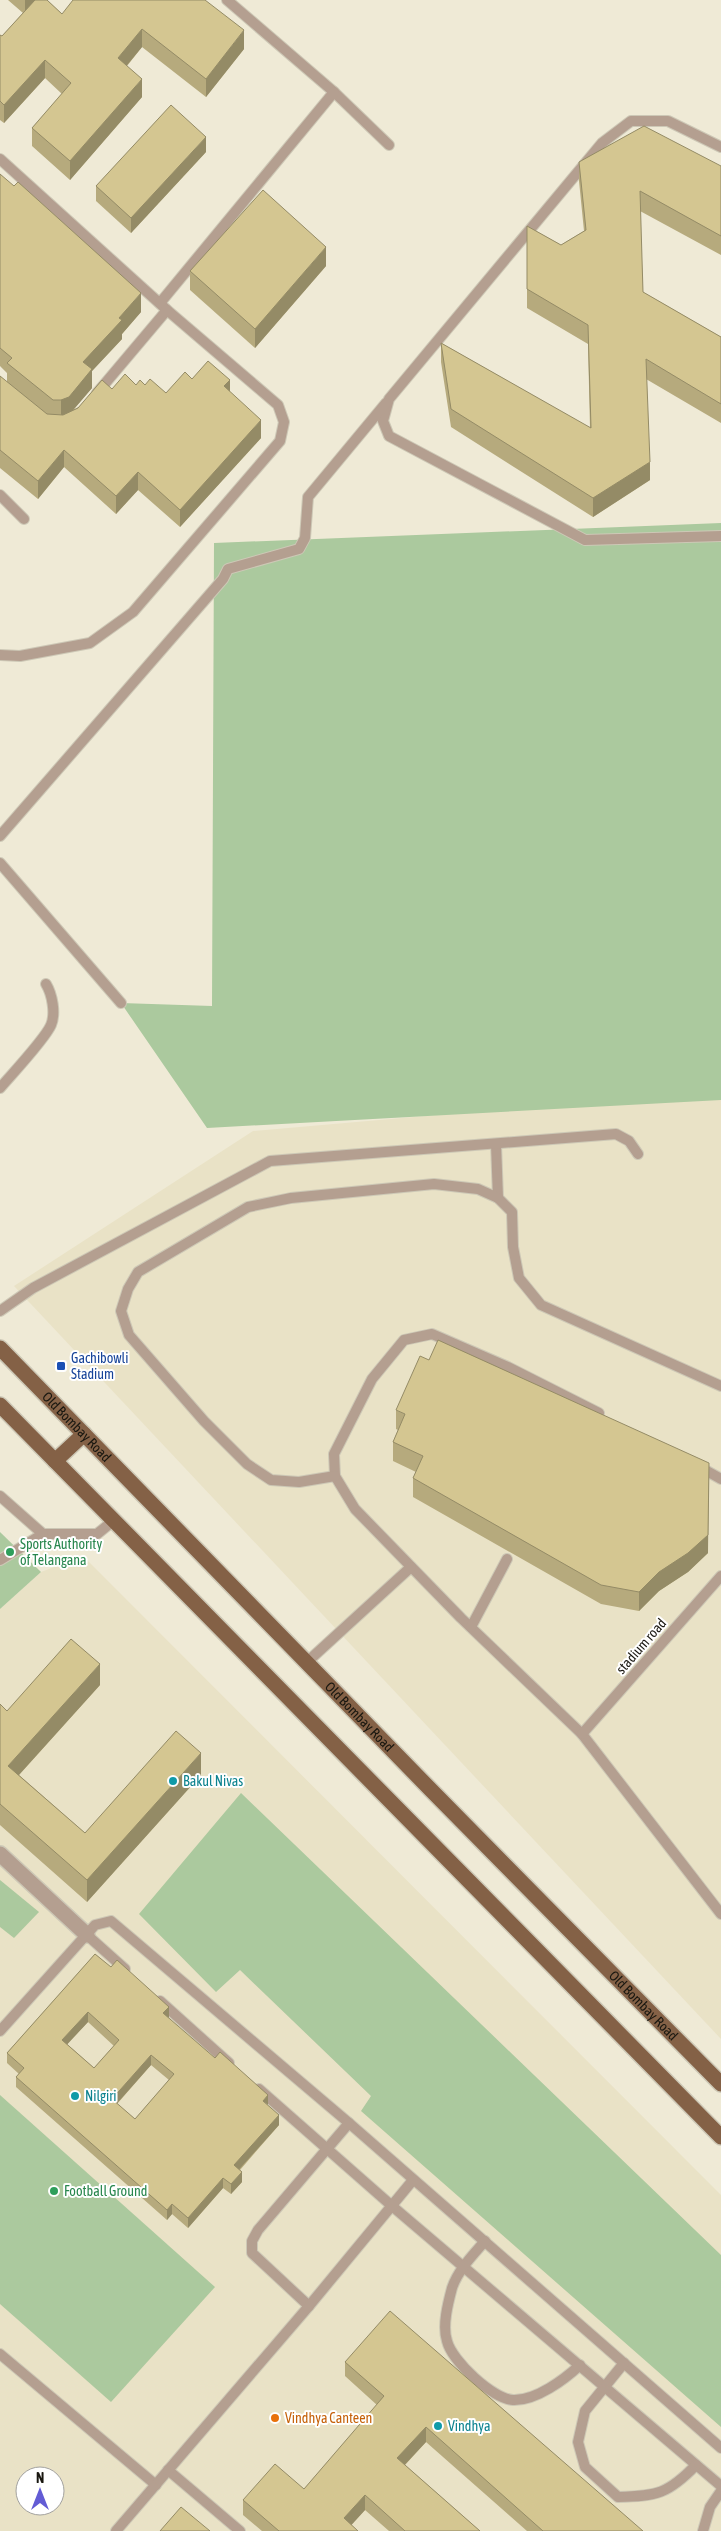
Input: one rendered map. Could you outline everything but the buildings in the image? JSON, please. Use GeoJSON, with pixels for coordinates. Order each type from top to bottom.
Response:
{"type":"FeatureCollection","features":[{"type":"Feature","properties":{"kind":"main road","name":"Old Bombay Road"},"geometry":{"type":"LineString","coordinates":[[0,1348],[721,2084]]}},
{"type":"Feature","properties":{"kind":"main road"},"geometry":{"type":"LineString","coordinates":[[0,1406],[721,2137]]}},
{"type":"Feature","properties":{"kind":"main road"},"geometry":{"type":"LineString","coordinates":[[55,1461],[84,1434]]}},
{"type":"Feature","properties":{"kind":"street"},"geometry":{"type":"LineString","coordinates":[[0,1854],[87,1935]]}},
{"type":"Feature","properties":{"kind":"lane"},"geometry":{"type":"LineString","coordinates":[[227,0],[334,92],[389,145]]}},
{"type":"Feature","properties":{"kind":"lane"},"geometry":{"type":"LineString","coordinates":[[92,398],[334,92]]}},
{"type":"Feature","properties":{"kind":"lane"},"geometry":{"type":"LineString","coordinates":[[0,836],[224,580],[228,569],[298,549],[305,538],[308,497],[602,143],[631,121],[668,121],[721,147]]}},
{"type":"Feature","properties":{"kind":"lane"},"geometry":{"type":"LineString","coordinates":[[0,159],[163,306],[278,405],[284,422],[280,441],[133,612],[90,643],[20,656],[0,655]]}},
{"type":"Feature","properties":{"kind":"lane"},"geometry":{"type":"LineString","coordinates":[[389,399],[383,421],[389,436],[586,540],[721,536]]}},
{"type":"Feature","properties":{"kind":"lane"},"geometry":{"type":"LineString","coordinates":[[0,494],[24,519]]}},
{"type":"Feature","properties":{"kind":"lane"},"geometry":{"type":"LineString","coordinates":[[0,863],[121,1002]]}},
{"type":"Feature","properties":{"kind":"lane"},"geometry":{"type":"LineString","coordinates":[[0,1088],[51,1025],[53,1007],[46,984]]}},
{"type":"Feature","properties":{"kind":"lane"},"geometry":{"type":"LineString","coordinates":[[0,1310],[32,1288],[270,1161],[616,1134],[629,1141],[638,1154]]}},
{"type":"Feature","properties":{"kind":"lane"},"geometry":{"type":"LineString","coordinates":[[496,1144],[498,1198]]}},
{"type":"Feature","properties":{"kind":"lane"},"geometry":{"type":"LineString","coordinates":[[335,1476],[299,1482],[271,1480],[247,1464],[204,1421],[129,1335],[121,1311],[128,1289],[138,1272],[248,1207],[291,1198],[434,1184],[478,1189],[498,1198],[512,1212],[513,1248],[519,1278],[541,1304],[721,1386]]}},
{"type":"Feature","properties":{"kind":"lane"},"geometry":{"type":"LineString","coordinates":[[610,1419],[508,1367],[432,1334],[404,1340],[372,1379],[334,1454],[335,1476],[354,1508],[471,1627],[582,1734],[721,1914]]}},
{"type":"Feature","properties":{"kind":"lane"},"geometry":{"type":"LineString","coordinates":[[687,1460],[721,1480]]}},
{"type":"Feature","properties":{"kind":"lane"},"geometry":{"type":"LineString","coordinates":[[0,1496],[43,1534]]}},
{"type":"Feature","properties":{"kind":"lane"},"geometry":{"type":"LineString","coordinates":[[0,1560],[43,1534],[97,1534],[113,1521]]}},
{"type":"Feature","properties":{"kind":"lane"},"geometry":{"type":"LineString","coordinates":[[471,1627],[507,1558]]}},
{"type":"Feature","properties":{"kind":"lane"},"geometry":{"type":"LineString","coordinates":[[306,1662],[411,1566]]}},
{"type":"Feature","properties":{"kind":"lane","name":"stadium road"},"geometry":{"type":"LineString","coordinates":[[582,1734],[721,1576]]}},
{"type":"Feature","properties":{"kind":"lane"},"geometry":{"type":"LineString","coordinates":[[0,2031],[95,1925],[111,1920],[349,2123],[721,2448]]}},
{"type":"Feature","properties":{"kind":"lane"},"geometry":{"type":"LineString","coordinates":[[87,1935],[130,1974]]}},
{"type":"Feature","properties":{"kind":"lane"},"geometry":{"type":"LineString","coordinates":[[152,1994],[240,2072]]}},
{"type":"Feature","properties":{"kind":"lane"},"geometry":{"type":"LineString","coordinates":[[254,2085],[392,2206],[721,2486]]}},
{"type":"Feature","properties":{"kind":"lane"},"geometry":{"type":"LineString","coordinates":[[310,2306],[252,2253],[252,2241],[258,2230],[349,2123]]}},
{"type":"Feature","properties":{"kind":"lane"},"geometry":{"type":"LineString","coordinates":[[116,2531],[310,2306],[412,2180]]}},
{"type":"Feature","properties":{"kind":"lane"},"geometry":{"type":"LineString","coordinates":[[485,2241],[464,2266],[452,2287],[446,2315],[446,2341],[459,2364],[484,2386],[513,2400],[543,2392],[565,2379],[580,2365]]}},
{"type":"Feature","properties":{"kind":"lane"},"geometry":{"type":"LineString","coordinates":[[0,2354],[156,2485]]}},
{"type":"Feature","properties":{"kind":"lane"},"geometry":{"type":"LineString","coordinates":[[624,2363],[586,2411],[578,2442],[585,2467],[618,2497],[653,2496],[678,2483],[696,2465]]}},
{"type":"Feature","properties":{"kind":"lane"},"geometry":{"type":"LineString","coordinates":[[168,2470],[240,2531]]}},
{"type":"Feature","properties":{"kind":"lane"},"geometry":{"type":"LineString","coordinates":[[703,2531],[710,2507],[721,2491]]}},
{"type":"Feature","properties":{"kind":"shaded area"},"geometry":{"type":"Polygon","coordinates":[[[721,1090],[721,2039],[14,1286],[253,1131],[721,1090]]]}},
{"type":"Feature","properties":{"kind":"shaded area"},"geometry":{"type":"Polygon","coordinates":[[[83,1556],[721,2195],[721,2531],[0,2531],[0,1609],[41,1572],[83,1556]]]}},
{"type":"Feature","properties":{"kind":"green space"},"geometry":{"type":"Polygon","coordinates":[[[721,523],[721,1100],[207,1128],[121,1003],[212,1006],[214,543],[721,523]]]}},
{"type":"Feature","properties":{"kind":"green space","name":"Sports Authority of Telangana"},"geometry":{"type":"Polygon","coordinates":[[[0,1532],[41,1572],[0,1609],[0,1532]]]}},
{"type":"Feature","properties":{"kind":"green space"},"geometry":{"type":"Polygon","coordinates":[[[241,1793],[721,2255],[721,2427],[361,2111],[371,2096],[240,1970],[216,1992],[139,1914],[241,1793]]]}},
{"type":"Feature","properties":{"kind":"green space"},"geometry":{"type":"Polygon","coordinates":[[[0,1880],[39,1912],[14,1938],[0,1927],[0,1880]]]}},
{"type":"Feature","properties":{"kind":"green space","name":"Football Ground"},"geometry":{"type":"Polygon","coordinates":[[[0,2095],[215,2287],[111,2402],[0,2304],[0,2095]]]}},
{"type":"Feature","properties":{"kind":"place","name":"Gachibowli Stadium"},"geometry":{"type":"Point","coordinates":[61,1366]}},
{"type":"Feature","properties":{"kind":"place","name":"Sports Authority of Telangana"},"geometry":{"type":"Point","coordinates":[10,1552]}},
{"type":"Feature","properties":{"kind":"place","name":"Bakul Nivas"},"geometry":{"type":"Point","coordinates":[173,1781]}},
{"type":"Feature","properties":{"kind":"place","name":"Nilgiri"},"geometry":{"type":"Point","coordinates":[75,2096]}},
{"type":"Feature","properties":{"kind":"place","name":"Football Ground"},"geometry":{"type":"Point","coordinates":[54,2191]}},
{"type":"Feature","properties":{"kind":"place","name":"Vindhya Canteen"},"geometry":{"type":"Point","coordinates":[275,2418]}},
{"type":"Feature","properties":{"kind":"place","name":"Vindhya"},"geometry":{"type":"Point","coordinates":[438,2426]}}]}
